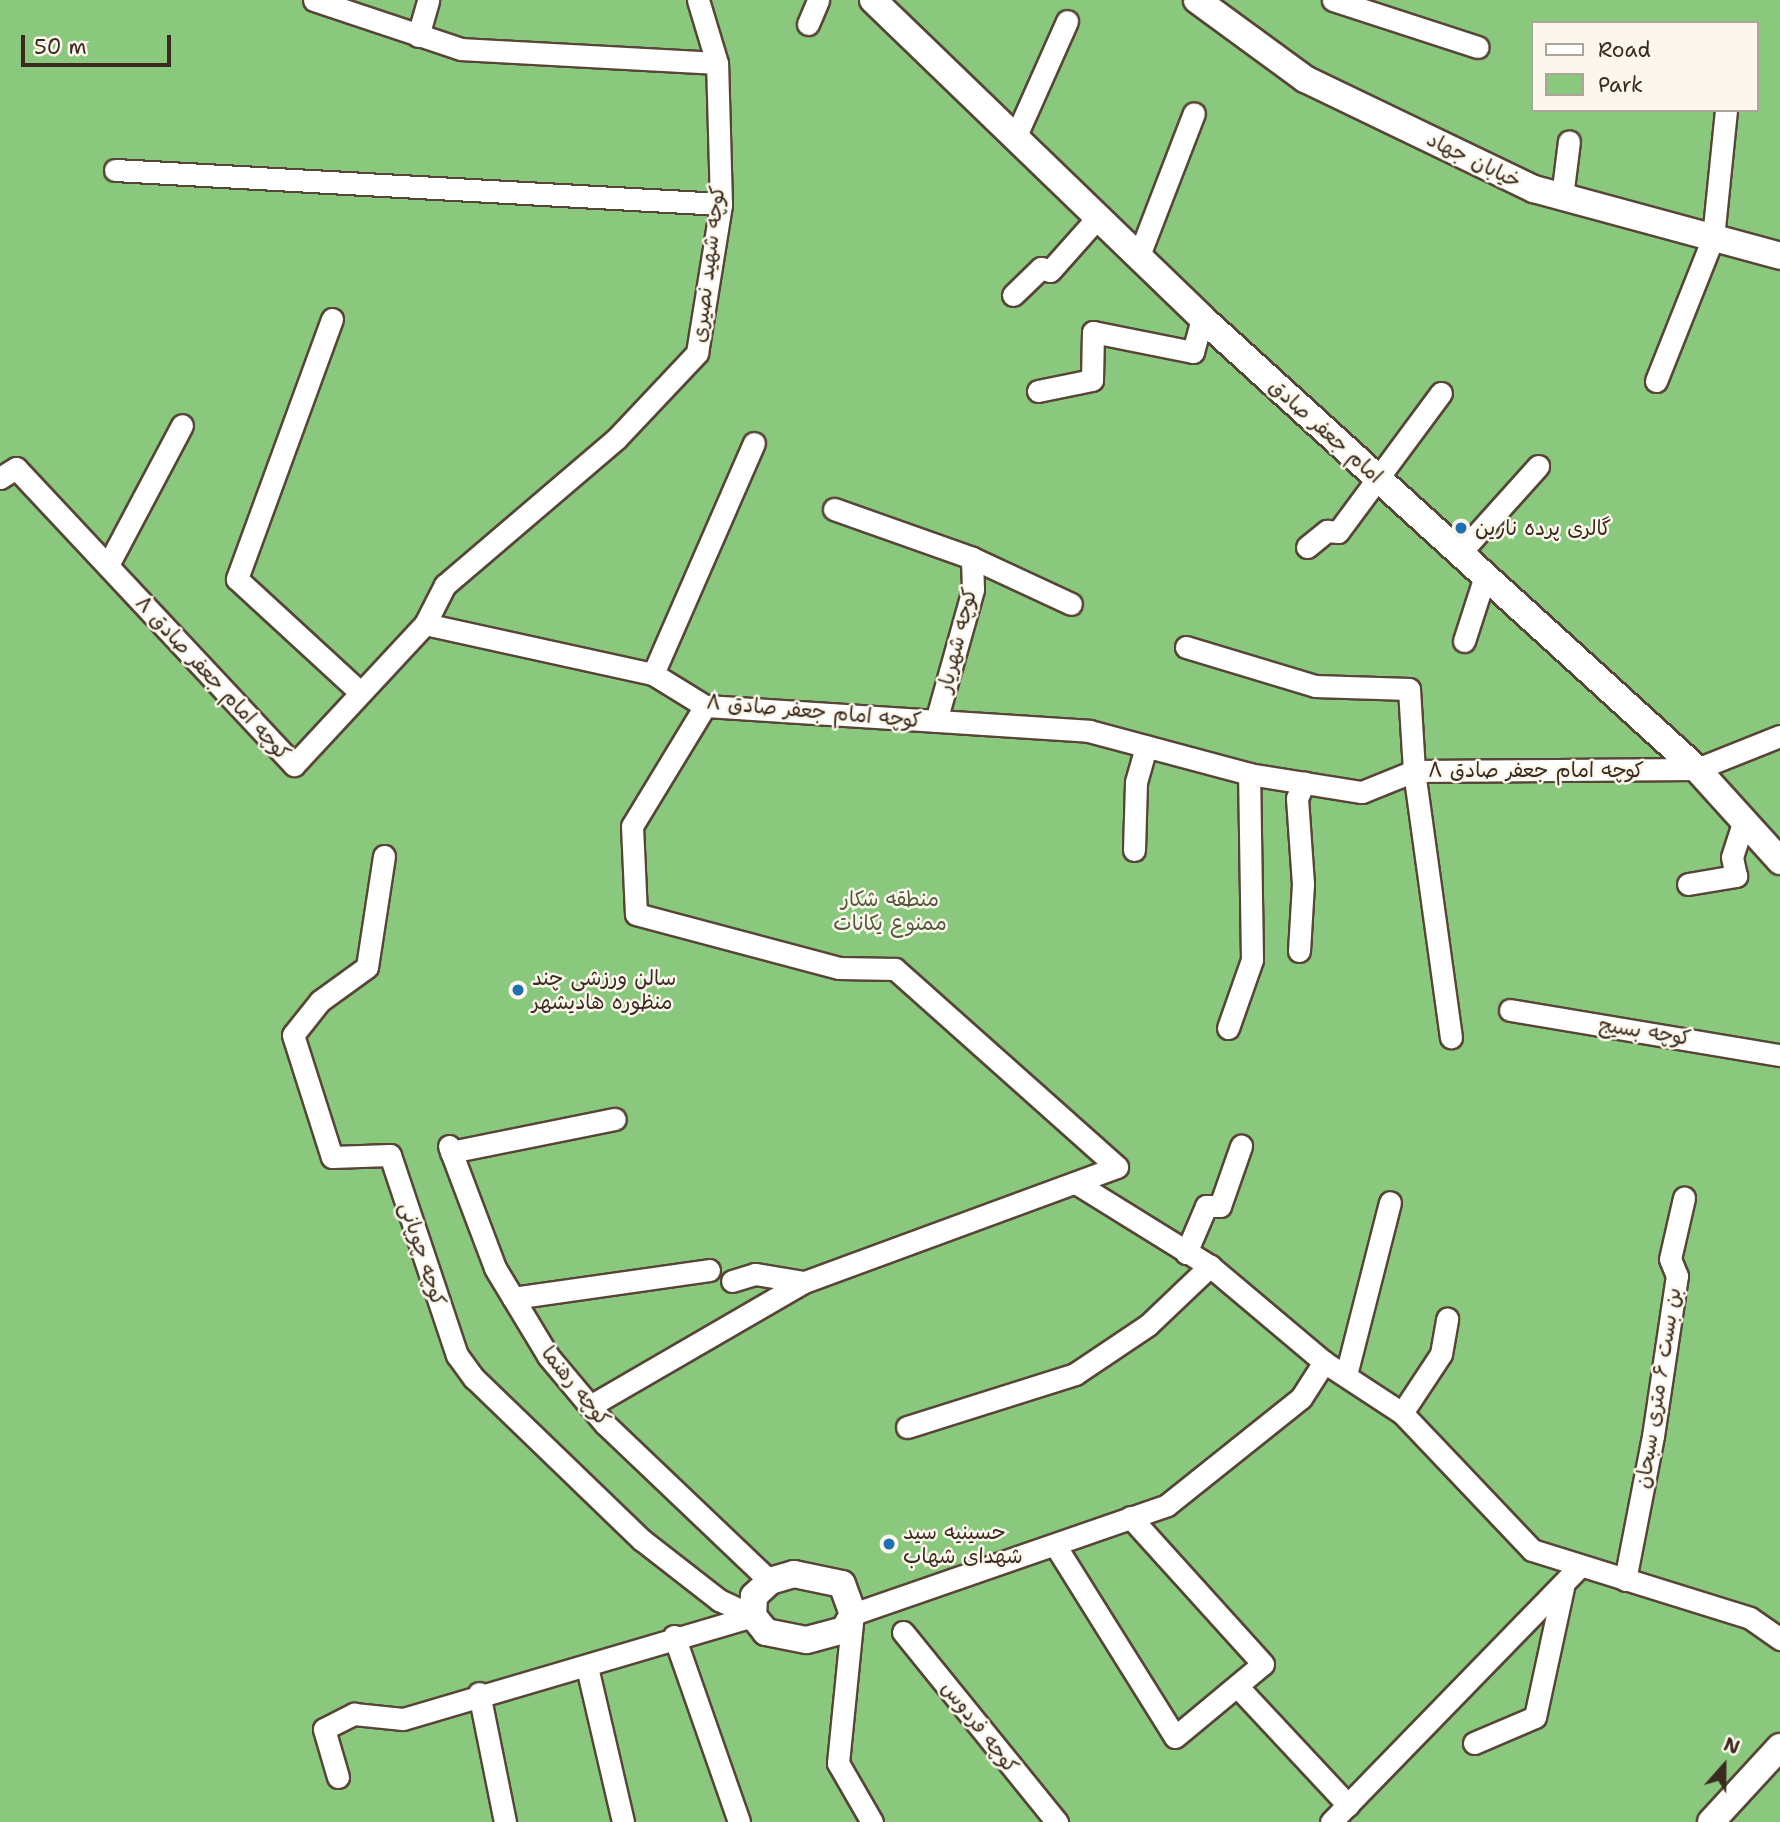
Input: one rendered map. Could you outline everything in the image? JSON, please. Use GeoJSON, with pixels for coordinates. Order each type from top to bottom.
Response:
{"type":"FeatureCollection","features":[{"type":"Feature","properties":{"kind":"main road","name":"امام جعفر صادق"},"geometry":{"type":"LineString","coordinates":[[873,0],[1202,318],[1697,769],[1780,861]]}},
{"type":"Feature","properties":{"kind":"main road","name":"خیابان جهاد"},"geometry":{"type":"LineString","coordinates":[[1202,2],[1305,79],[1562,197],[1780,256]]}},
{"type":"Feature","properties":{"kind":"main road"},"geometry":{"type":"LineString","coordinates":[[794,1574],[832,1580],[852,1598],[853,1614],[844,1630],[807,1640],[766,1632],[753,1616],[754,1596],[770,1581],[794,1574]]}},
{"type":"Feature","properties":{"kind":"main road"},"geometry":{"type":"LineString","coordinates":[[1711,1822],[1780,1746]]}},
{"type":"Feature","properties":{"kind":"street"},"geometry":{"type":"LineString","coordinates":[[314,0],[461,49],[717,63]]}},
{"type":"Feature","properties":{"kind":"street"},"geometry":{"type":"LineString","coordinates":[[418,36],[428,0]]}},
{"type":"Feature","properties":{"kind":"street","name":"کوچه شهید نصیری"},"geometry":{"type":"LineString","coordinates":[[425,625],[445,585],[617,438],[697,353],[720,204],[717,63],[698,0]]}},
{"type":"Feature","properties":{"kind":"street"},"geometry":{"type":"LineString","coordinates":[[808,24],[818,0]]}},
{"type":"Feature","properties":{"kind":"street"},"geometry":{"type":"LineString","coordinates":[[1333,0],[1478,47]]}},
{"type":"Feature","properties":{"kind":"street"},"geometry":{"type":"LineString","coordinates":[[1015,138],[1068,21]]}},
{"type":"Feature","properties":{"kind":"street"},"geometry":{"type":"LineString","coordinates":[[1656,381],[1713,238],[1726,112]]}},
{"type":"Feature","properties":{"kind":"street"},"geometry":{"type":"LineString","coordinates":[[1138,258],[1194,113]]}},
{"type":"Feature","properties":{"kind":"street"},"geometry":{"type":"LineString","coordinates":[[1562,197],[1569,141]]}},
{"type":"Feature","properties":{"kind":"street"},"geometry":{"type":"LineString","coordinates":[[115,170],[720,204]]}},
{"type":"Feature","properties":{"kind":"street"},"geometry":{"type":"LineString","coordinates":[[1013,295],[1041,268],[1050,271],[1097,218]]}},
{"type":"Feature","properties":{"kind":"street"},"geometry":{"type":"LineString","coordinates":[[1038,391],[1092,380],[1093,332],[1194,352],[1202,318]]}},
{"type":"Feature","properties":{"kind":"street"},"geometry":{"type":"LineString","coordinates":[[332,319],[237,579],[361,693]]}},
{"type":"Feature","properties":{"kind":"street"},"geometry":{"type":"LineString","coordinates":[[1307,547],[1327,531],[1338,532],[1380,480],[1441,393]]}},
{"type":"Feature","properties":{"kind":"street"},"geometry":{"type":"LineString","coordinates":[[107,565],[182,425]]}},
{"type":"Feature","properties":{"kind":"street"},"geometry":{"type":"LineString","coordinates":[[653,674],[754,443]]}},
{"type":"Feature","properties":{"kind":"street"},"geometry":{"type":"LineString","coordinates":[[1460,553],[1538,466]]}},
{"type":"Feature","properties":{"kind":"street","name":"کوچه امام جعفر صادق ۸"},"geometry":{"type":"LineString","coordinates":[[5,468],[107,565],[294,765],[425,625],[653,674],[705,706],[1089,731],[1249,774],[1362,792],[1414,771],[1697,769]]}},
{"type":"Feature","properties":{"kind":"street"},"geometry":{"type":"LineString","coordinates":[[834,509],[972,558],[1071,604]]}},
{"type":"Feature","properties":{"kind":"street","name":"کوچه شهریار"},"geometry":{"type":"LineString","coordinates":[[936,721],[973,589],[972,558]]}},
{"type":"Feature","properties":{"kind":"street"},"geometry":{"type":"LineString","coordinates":[[1464,642],[1485,576]]}},
{"type":"Feature","properties":{"kind":"street"},"geometry":{"type":"LineString","coordinates":[[1186,647],[1315,686],[1409,689],[1414,771],[1451,1037]]}},
{"type":"Feature","properties":{"kind":"street"},"geometry":{"type":"LineString","coordinates":[[590,1406],[804,1282],[1117,1167],[895,969],[839,968],[636,914],[632,826],[705,706]]}},
{"type":"Feature","properties":{"kind":"street"},"geometry":{"type":"LineString","coordinates":[[1697,769],[1780,736]]}},
{"type":"Feature","properties":{"kind":"street"},"geometry":{"type":"LineString","coordinates":[[1134,850],[1136,782],[1146,746]]}},
{"type":"Feature","properties":{"kind":"street"},"geometry":{"type":"LineString","coordinates":[[1228,1028],[1252,960],[1249,774]]}},
{"type":"Feature","properties":{"kind":"street"},"geometry":{"type":"LineString","coordinates":[[1299,951],[1303,884],[1297,798],[1304,783]]}},
{"type":"Feature","properties":{"kind":"street"},"geometry":{"type":"LineString","coordinates":[[1688,884],[1736,876],[1732,857],[1744,821]]}},
{"type":"Feature","properties":{"kind":"street","name":"کوچه چوپانی"},"geometry":{"type":"LineString","coordinates":[[384,856],[367,967],[320,1001],[293,1035],[332,1157],[390,1155],[457,1355],[474,1378],[642,1540],[719,1601],[753,1616]]}},
{"type":"Feature","properties":{"kind":"street","name":"کوچه بسیج"},"geometry":{"type":"LineString","coordinates":[[1510,1010],[1780,1055]]}},
{"type":"Feature","properties":{"kind":"street","name":"کوچه رهنما"},"geometry":{"type":"LineString","coordinates":[[615,1119],[450,1149],[513,1298],[548,1356],[590,1406],[770,1581]]}},
{"type":"Feature","properties":{"kind":"street"},"geometry":{"type":"LineString","coordinates":[[1186,1253],[1206,1206],[1220,1206],[1241,1146]]}},
{"type":"Feature","properties":{"kind":"street"},"geometry":{"type":"LineString","coordinates":[[1076,1183],[1210,1266],[1324,1362],[1347,1371],[1402,1413],[1532,1550],[1751,1618],[1780,1639]]}},
{"type":"Feature","properties":{"kind":"street","name":"بن بست ۶ متری سبحان"},"geometry":{"type":"LineString","coordinates":[[1625,1580],[1653,1436],[1677,1276],[1670,1259],[1684,1198]]}},
{"type":"Feature","properties":{"kind":"street"},"geometry":{"type":"LineString","coordinates":[[1347,1371],[1390,1202]]}},
{"type":"Feature","properties":{"kind":"street"},"geometry":{"type":"LineString","coordinates":[[907,1427],[1075,1374],[1148,1325],[1210,1266]]}},
{"type":"Feature","properties":{"kind":"street"},"geometry":{"type":"LineString","coordinates":[[513,1298],[709,1270]]}},
{"type":"Feature","properties":{"kind":"street"},"geometry":{"type":"LineString","coordinates":[[732,1281],[755,1274],[804,1282]]}},
{"type":"Feature","properties":{"kind":"street"},"geometry":{"type":"LineString","coordinates":[[1402,1413],[1441,1354],[1447,1319]]}},
{"type":"Feature","properties":{"kind":"street"},"geometry":{"type":"LineString","coordinates":[[872,1822],[838,1763],[853,1614],[1167,1505],[1301,1398],[1324,1362]]}},
{"type":"Feature","properties":{"kind":"street"},"geometry":{"type":"LineString","coordinates":[[1055,1545],[1175,1737],[1263,1664],[1130,1517]]}},
{"type":"Feature","properties":{"kind":"street"},"geometry":{"type":"LineString","coordinates":[[1331,1822],[1563,1587],[1580,1566]]}},
{"type":"Feature","properties":{"kind":"street"},"geometry":{"type":"LineString","coordinates":[[1474,1743],[1535,1717],[1563,1587]]}},
{"type":"Feature","properties":{"kind":"street"},"geometry":{"type":"LineString","coordinates":[[338,1777],[324,1729],[354,1714],[403,1719],[480,1693],[587,1667],[674,1636],[753,1616]]}},
{"type":"Feature","properties":{"kind":"street","name":"کوچه فردوس"},"geometry":{"type":"LineString","coordinates":[[902,1632],[1057,1822]]}},
{"type":"Feature","properties":{"kind":"street"},"geometry":{"type":"LineString","coordinates":[[674,1636],[739,1822]]}},
{"type":"Feature","properties":{"kind":"street"},"geometry":{"type":"LineString","coordinates":[[587,1667],[623,1822]]}},
{"type":"Feature","properties":{"kind":"street"},"geometry":{"type":"LineString","coordinates":[[1237,1686],[1348,1805]]}},
{"type":"Feature","properties":{"kind":"street"},"geometry":{"type":"LineString","coordinates":[[480,1693],[505,1822]]}},
{"type":"Feature","properties":{"kind":"green space","name":"منطقه شکار ممنوع یکانات"},"geometry":{"type":"Polygon","coordinates":[[[0,0],[1780,0],[1780,1822],[0,1822],[0,0]]]}},
{"type":"Feature","properties":{"kind":"place","name":"گالری پرده نارین"},"geometry":{"type":"Point","coordinates":[1461,528]}},
{"type":"Feature","properties":{"kind":"place","name":"سالن ورزشی چند منظوره هادیشهر"},"geometry":{"type":"Point","coordinates":[518,990]}},
{"type":"Feature","properties":{"kind":"place","name":"حسینیه سید شهدای شهاب"},"geometry":{"type":"Point","coordinates":[889,1544]}}]}
